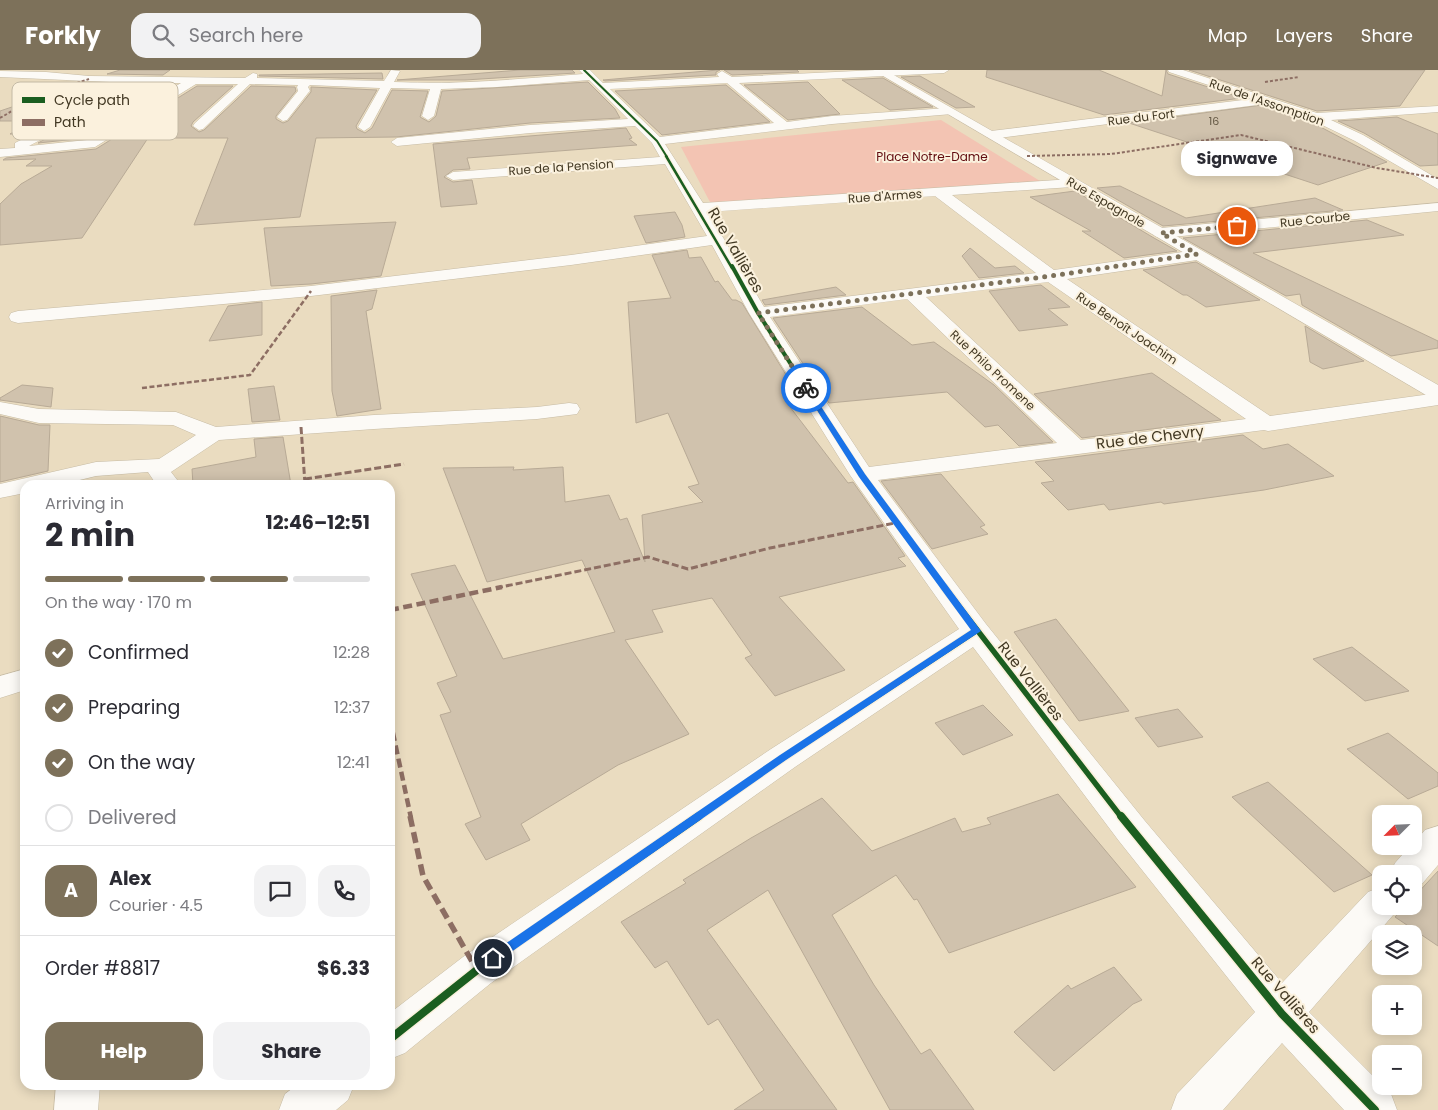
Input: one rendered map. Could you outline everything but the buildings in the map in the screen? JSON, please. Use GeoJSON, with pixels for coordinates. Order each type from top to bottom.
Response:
{"type":"FeatureCollection","features":[{"type":"Feature","properties":{"kind":"street"},"geometry":{"type":"LineString","coordinates":[[28,82],[60,70]]}},
{"type":"Feature","properties":{"kind":"street"},"geometry":{"type":"LineString","coordinates":[[178,92],[219,70]]}},
{"type":"Feature","properties":{"kind":"street"},"geometry":{"type":"LineString","coordinates":[[199,126],[258,70]]}},
{"type":"Feature","properties":{"kind":"street"},"geometry":{"type":"LineString","coordinates":[[364,127],[395,70]]}},
{"type":"Feature","properties":{"kind":"street"},"geometry":{"type":"LineString","coordinates":[[717,70],[783,126]]}},
{"type":"Feature","properties":{"kind":"street"},"geometry":{"type":"LineString","coordinates":[[0,74],[46,75],[89,79],[436,85],[497,84],[592,78],[730,81],[944,70]]}},
{"type":"Feature","properties":{"kind":"street","name":"Rue de l'Assomption"},"geometry":{"type":"LineString","coordinates":[[1173,70],[1316,117],[1359,138],[1438,185]]}},
{"type":"Feature","properties":{"kind":"street","name":"Rue Espagnole"},"geometry":{"type":"LineString","coordinates":[[889,72],[948,112],[996,135],[1072,183],[1438,394]]}},
{"type":"Feature","properties":{"kind":"street","name":"Rue Vallières"},"geometry":{"type":"LineString","coordinates":[[592,78],[638,122],[663,150],[758,313],[862,475],[976,631],[1132,831],[1282,1014],[1375,1110]]}},
{"type":"Feature","properties":{"kind":"street"},"geometry":{"type":"LineString","coordinates":[[140,82],[144,80]]}},
{"type":"Feature","properties":{"kind":"street"},"geometry":{"type":"LineString","coordinates":[[283,117],[304,91],[302,87],[307,82]]}},
{"type":"Feature","properties":{"kind":"street"},"geometry":{"type":"LineString","coordinates":[[428,116],[436,85]]}},
{"type":"Feature","properties":{"kind":"street","name":"Rue du Fort"},"geometry":{"type":"LineString","coordinates":[[996,135],[1265,101]]}},
{"type":"Feature","properties":{"kind":"street"},"geometry":{"type":"LineString","coordinates":[[1316,117],[1438,109]]}},
{"type":"Feature","properties":{"kind":"street","name":"Rue de la Pension"},"geometry":{"type":"LineString","coordinates":[[454,176],[663,150],[783,126],[948,112]]}},
{"type":"Feature","properties":{"kind":"street"},"geometry":{"type":"LineString","coordinates":[[397,142],[530,129],[638,122]]}},
{"type":"Feature","properties":{"kind":"street"},"geometry":{"type":"LineString","coordinates":[[4,153],[29,140]]}},
{"type":"Feature","properties":{"kind":"street"},"geometry":{"type":"LineString","coordinates":[[4,153],[90,144],[97,140]]}},
{"type":"Feature","properties":{"kind":"street","name":"Rue d'Armes"},"geometry":{"type":"LineString","coordinates":[[698,208],[1072,183]]}},
{"type":"Feature","properties":{"kind":"street","name":"Rue Benoît Joachim"},"geometry":{"type":"LineString","coordinates":[[940,193],[1051,276],[1268,424]]}},
{"type":"Feature","properties":{"kind":"street","name":"Rue Courbe"},"geometry":{"type":"LineString","coordinates":[[1161,233],[1438,207]]}},
{"type":"Feature","properties":{"kind":"street"},"geometry":{"type":"LineString","coordinates":[[18,318],[311,291],[571,260],[715,240]]}},
{"type":"Feature","properties":{"kind":"street"},"geometry":{"type":"LineString","coordinates":[[758,313],[1051,276],[1197,254]]}},
{"type":"Feature","properties":{"kind":"street","name":"Rue Philo Promene"},"geometry":{"type":"LineString","coordinates":[[912,294],[1074,446]]}},
{"type":"Feature","properties":{"kind":"street","name":"Rue de Chevry"},"geometry":{"type":"LineString","coordinates":[[862,475],[1074,446],[1268,424],[1438,399]]}},
{"type":"Feature","properties":{"kind":"street"},"geometry":{"type":"LineString","coordinates":[[0,408],[38,416],[176,419],[213,434],[374,422],[537,413],[569,409]]}},
{"type":"Feature","properties":{"kind":"street"},"geometry":{"type":"LineString","coordinates":[[51,480],[96,469],[154,465],[162,478],[213,434]]}},
{"type":"Feature","properties":{"kind":"street"},"geometry":{"type":"LineString","coordinates":[[0,491],[20,487]]}},
{"type":"Feature","properties":{"kind":"street"},"geometry":{"type":"LineString","coordinates":[[395,1035],[477,970],[783,758],[976,631]]}},
{"type":"Feature","properties":{"kind":"street"},"geometry":{"type":"LineString","coordinates":[[0,687],[20,681]]}},
{"type":"Feature","properties":{"kind":"street"},"geometry":{"type":"LineString","coordinates":[[1416,865],[1438,840]]}},
{"type":"Feature","properties":{"kind":"street"},"geometry":{"type":"LineString","coordinates":[[1193,1110],[1372,913]]}},
{"type":"Feature","properties":{"kind":"street"},"geometry":{"type":"LineString","coordinates":[[76,1110],[78,1090]]}},
{"type":"Feature","properties":{"kind":"street"},"geometry":{"type":"LineString","coordinates":[[301,1110],[326,1090]]}},
{"type":"Feature","properties":{"kind":"green space","name":"Place Notre-Dame"},"geometry":{"type":"Polygon","coordinates":[[[941,120],[1045,184],[711,204],[681,147],[941,120]]]}},
{"type":"Feature","properties":{"kind":"marked path"},"geometry":{"type":"LineString","coordinates":[[1265,82],[1299,77]]}},
{"type":"Feature","properties":{"kind":"marked path"},"geometry":{"type":"LineString","coordinates":[[80,82],[89,79]]}},
{"type":"Feature","properties":{"kind":"marked path"},"geometry":{"type":"LineString","coordinates":[[0,118],[12,111]]}},
{"type":"Feature","properties":{"kind":"marked path"},"geometry":{"type":"LineString","coordinates":[[1027,156],[1111,154],[1241,135],[1377,168],[1438,178]]}},
{"type":"Feature","properties":{"kind":"marked path"},"geometry":{"type":"LineString","coordinates":[[142,388],[250,375],[311,291]]}},
{"type":"Feature","properties":{"kind":"marked path"},"geometry":{"type":"LineString","coordinates":[[301,427],[305,480]]}},
{"type":"Feature","properties":{"kind":"marked path"},"geometry":{"type":"LineString","coordinates":[[305,479],[404,464]]}},
{"type":"Feature","properties":{"kind":"marked path"},"geometry":{"type":"LineString","coordinates":[[395,609],[648,557],[688,569],[770,548],[895,523]]}},
{"type":"Feature","properties":{"kind":"marked path"},"geometry":{"type":"LineString","coordinates":[[395,743],[423,876],[477,970]]}},
{"type":"Feature","properties":{"kind":"cycle path"},"geometry":{"type":"LineString","coordinates":[[584,70],[657,141],[690,193],[758,313],[862,475],[976,631],[1132,831],[1282,1014],[1375,1110]]}},
{"type":"Feature","properties":{"kind":"cycle path"},"geometry":{"type":"LineString","coordinates":[[395,1035],[477,970],[783,758],[976,631]]}},
{"type":"Feature","properties":{"kind":"way so far"},"geometry":{"type":"LineString","coordinates":[[806,388],[758,313],[1051,276],[1197,254],[1161,233],[1237,226]]}},
{"type":"Feature","properties":{"kind":"place","name":"Signwave"},"geometry":{"type":"Point","coordinates":[1237,226]}},
{"type":"Feature","properties":{"kind":"route"},"geometry":{"type":"LineString","coordinates":[[493,958],[783,758],[976,631],[895,523],[806,388]]}}]}
